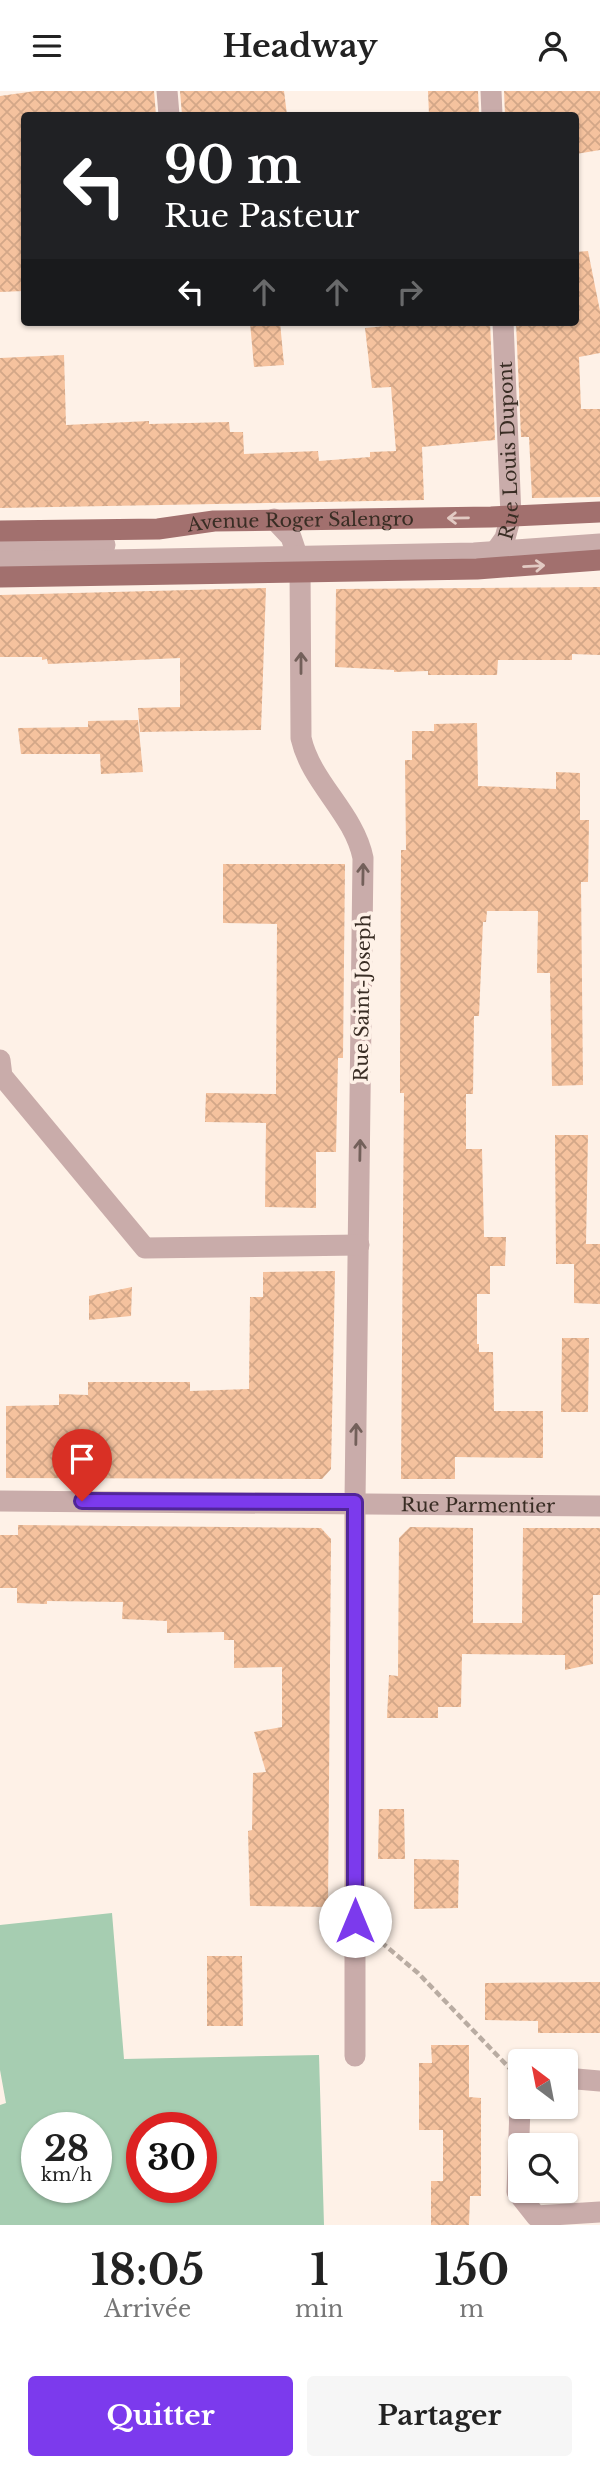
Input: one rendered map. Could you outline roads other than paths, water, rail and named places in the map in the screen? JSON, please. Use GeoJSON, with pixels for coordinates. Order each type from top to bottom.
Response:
{"type":"FeatureCollection","features":[{"type":"Feature","properties":{"kind":"main road","name":"Avenue Roger Salengro"},"geometry":{"type":"LineString","coordinates":[[0,531],[158,529],[214,521],[274,519],[600,512]]}},
{"type":"Feature","properties":{"kind":"main road"},"geometry":{"type":"LineString","coordinates":[[0,577],[298,557],[477,569],[600,560]]}},
{"type":"Feature","properties":{"kind":"street"},"geometry":{"type":"LineString","coordinates":[[167,91],[169,112]]}},
{"type":"Feature","properties":{"kind":"street"},"geometry":{"type":"LineString","coordinates":[[491,91],[492,112]]}},
{"type":"Feature","properties":{"kind":"street","name":"Rue Louis Dupont"},"geometry":{"type":"LineString","coordinates":[[477,569],[501,545],[511,516],[503,326]]}},
{"type":"Feature","properties":{"kind":"street"},"geometry":{"type":"LineString","coordinates":[[274,519],[286,531],[298,557]]}},
{"type":"Feature","properties":{"kind":"street"},"geometry":{"type":"LineString","coordinates":[[501,545],[600,531]]}},
{"type":"Feature","properties":{"kind":"street"},"geometry":{"type":"LineString","coordinates":[[0,562],[298,557],[501,545],[600,544]]}},
{"type":"Feature","properties":{"kind":"street"},"geometry":{"type":"LineString","coordinates":[[0,547],[298,557]]}},
{"type":"Feature","properties":{"kind":"street","name":"Rue Saint-Joseph"},"geometry":{"type":"LineString","coordinates":[[298,557],[301,738],[313,770],[355,832],[363,858],[355,1502],[355,2056]]}},
{"type":"Feature","properties":{"kind":"street"},"geometry":{"type":"LineString","coordinates":[[0,1060],[2,1076],[145,1248],[359,1245]]}},
{"type":"Feature","properties":{"kind":"street","name":"Rue Parmentier"},"geometry":{"type":"LineString","coordinates":[[0,1501],[600,1506]]}},
{"type":"Feature","properties":{"kind":"street"},"geometry":{"type":"LineString","coordinates":[[578,2079],[600,2081]]}},
{"type":"Feature","properties":{"kind":"street"},"geometry":{"type":"LineString","coordinates":[[520,2119],[517,2192],[536,2216],[600,2212]]}}]}
